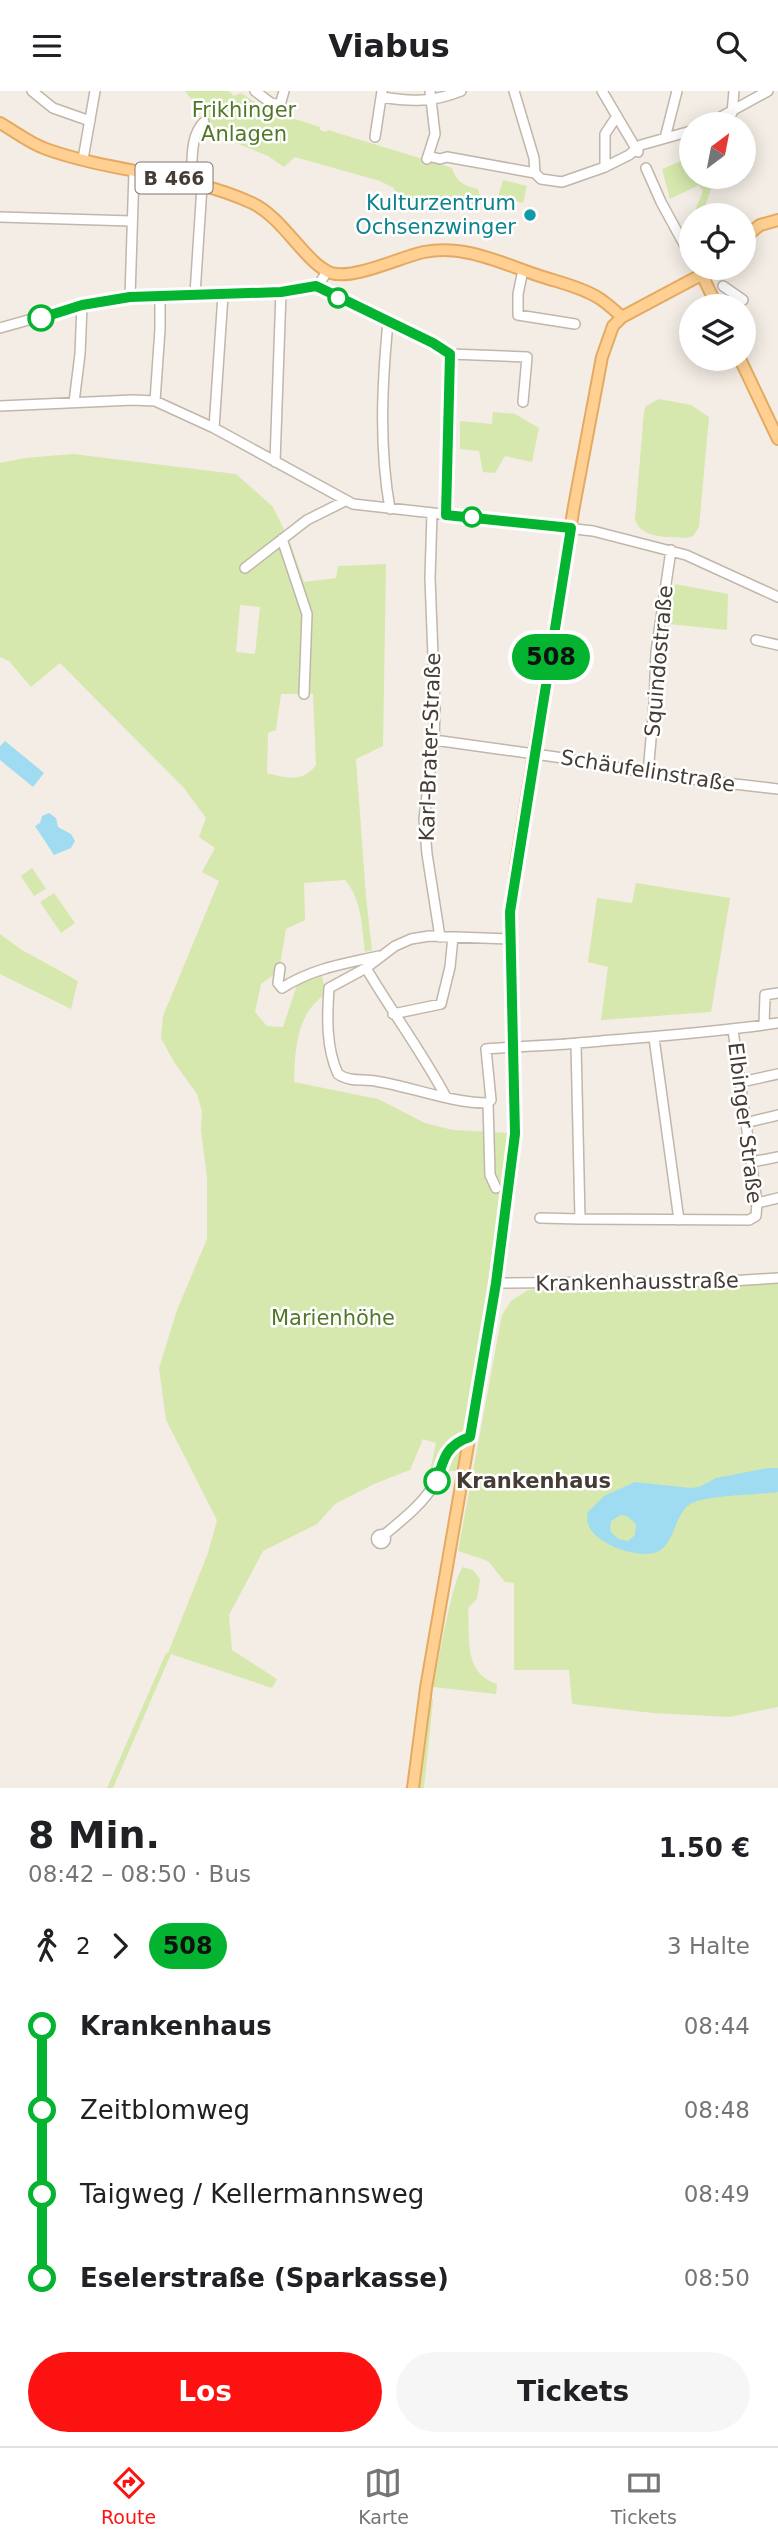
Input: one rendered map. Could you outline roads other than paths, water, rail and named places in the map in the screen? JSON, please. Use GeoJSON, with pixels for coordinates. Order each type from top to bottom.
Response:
{"type":"FeatureCollection","features":[{"type":"Feature","properties":{"kind":"main road","name":"B 466"},"geometry":{"type":"LineString","coordinates":[[0,123],[32,143],[83,159],[196,184],[260,207],[327,271]]}},
{"type":"Feature","properties":{"kind":"main road"},"geometry":{"type":"LineString","coordinates":[[756,228],[778,220]]}},
{"type":"Feature","properties":{"kind":"main road"},"geometry":{"type":"LineString","coordinates":[[327,271],[347,274],[405,257],[442,250],[484,256],[587,292],[622,317]]}},
{"type":"Feature","properties":{"kind":"main road"},"geometry":{"type":"LineString","coordinates":[[413,1788],[434,1646],[496,1283],[515,1134],[510,912],[571,528],[602,357],[613,326],[622,317],[685,280]]}},
{"type":"Feature","properties":{"kind":"main road"},"geometry":{"type":"LineString","coordinates":[[746,371],[778,439]]}},
{"type":"Feature","properties":{"kind":"street"},"geometry":{"type":"LineString","coordinates":[[32,91],[53,108],[90,121]]}},
{"type":"Feature","properties":{"kind":"street"},"geometry":{"type":"LineString","coordinates":[[83,159],[95,91]]}},
{"type":"Feature","properties":{"kind":"street"},"geometry":{"type":"LineString","coordinates":[[254,91],[271,103],[280,105],[284,91]]}},
{"type":"Feature","properties":{"kind":"street"},"geometry":{"type":"LineString","coordinates":[[375,137],[382,94],[411,102],[461,91]]}},
{"type":"Feature","properties":{"kind":"street"},"geometry":{"type":"LineString","coordinates":[[514,91],[534,158],[535,173]]}},
{"type":"Feature","properties":{"kind":"street"},"geometry":{"type":"LineString","coordinates":[[602,91],[637,150]]}},
{"type":"Feature","properties":{"kind":"street"},"geometry":{"type":"LineString","coordinates":[[665,138],[677,91]]}},
{"type":"Feature","properties":{"kind":"street"},"geometry":{"type":"LineString","coordinates":[[732,112],[734,91]]}},
{"type":"Feature","properties":{"kind":"street"},"geometry":{"type":"LineString","coordinates":[[734,112],[768,91]]}},
{"type":"Feature","properties":{"kind":"street"},"geometry":{"type":"LineString","coordinates":[[431,96],[435,134],[428,157],[440,159],[447,156],[535,173],[541,179],[562,182],[605,167],[637,150],[679,134]]}},
{"type":"Feature","properties":{"kind":"street"},"geometry":{"type":"LineString","coordinates":[[605,167],[605,134],[617,116]]}},
{"type":"Feature","properties":{"kind":"street"},"geometry":{"type":"LineString","coordinates":[[195,294],[194,140],[198,128],[204,122]]}},
{"type":"Feature","properties":{"kind":"street"},"geometry":{"type":"LineString","coordinates":[[646,168],[679,234]]}},
{"type":"Feature","properties":{"kind":"street"},"geometry":{"type":"LineString","coordinates":[[130,297],[134,171]]}},
{"type":"Feature","properties":{"kind":"street"},"geometry":{"type":"LineString","coordinates":[[0,217],[131,221]]}},
{"type":"Feature","properties":{"kind":"street"},"geometry":{"type":"LineString","coordinates":[[523,270],[518,294],[518,315],[575,324]]}},
{"type":"Feature","properties":{"kind":"street"},"geometry":{"type":"LineString","coordinates":[[316,286],[327,271]]}},
{"type":"Feature","properties":{"kind":"street"},"geometry":{"type":"LineString","coordinates":[[0,328],[82,305],[130,297],[281,292],[316,286],[433,343],[450,354],[527,357],[523,402]]}},
{"type":"Feature","properties":{"kind":"street"},"geometry":{"type":"LineString","coordinates":[[723,286],[734,294]]}},
{"type":"Feature","properties":{"kind":"street"},"geometry":{"type":"LineString","coordinates":[[275,462],[281,292]]}},
{"type":"Feature","properties":{"kind":"street"},"geometry":{"type":"LineString","coordinates":[[155,401],[160,295]]}},
{"type":"Feature","properties":{"kind":"street"},"geometry":{"type":"LineString","coordinates":[[214,428],[223,295]]}},
{"type":"Feature","properties":{"kind":"street"},"geometry":{"type":"LineString","coordinates":[[74,402],[82,305]]}},
{"type":"Feature","properties":{"kind":"street"},"geometry":{"type":"LineString","coordinates":[[388,322],[383,377],[383,428],[390,509]]}},
{"type":"Feature","properties":{"kind":"street"},"geometry":{"type":"LineString","coordinates":[[446,515],[450,354]]}},
{"type":"Feature","properties":{"kind":"street"},"geometry":{"type":"LineString","coordinates":[[0,406],[155,401],[214,428],[349,503],[571,528],[671,549],[778,597]]}},
{"type":"Feature","properties":{"kind":"street"},"geometry":{"type":"LineString","coordinates":[[245,568],[307,520],[349,503]]}},
{"type":"Feature","properties":{"kind":"street","name":"Karl-Brater-Straße"},"geometry":{"type":"LineString","coordinates":[[432,513],[430,578],[434,740],[424,819],[440,937]]}},
{"type":"Feature","properties":{"kind":"street"},"geometry":{"type":"LineString","coordinates":[[282,539],[307,614],[304,694]]}},
{"type":"Feature","properties":{"kind":"street","name":"Squindostraße"},"geometry":{"type":"LineString","coordinates":[[648,773],[656,652],[671,549]]}},
{"type":"Feature","properties":{"kind":"street"},"geometry":{"type":"LineString","coordinates":[[756,640],[778,645]]}},
{"type":"Feature","properties":{"kind":"street","name":"Schäufelinstraße"},"geometry":{"type":"LineString","coordinates":[[434,740],[648,773],[778,789]]}},
{"type":"Feature","properties":{"kind":"street"},"geometry":{"type":"LineString","coordinates":[[393,1014],[441,1004],[448,978],[453,937]]}},
{"type":"Feature","properties":{"kind":"street"},"geometry":{"type":"LineString","coordinates":[[488,1103],[469,1103],[338,1075],[327,1014],[329,988],[411,939],[510,939]]}},
{"type":"Feature","properties":{"kind":"street"},"geometry":{"type":"LineString","coordinates":[[280,968],[278,983],[282,988],[311,972],[384,955]]}},
{"type":"Feature","properties":{"kind":"street"},"geometry":{"type":"LineString","coordinates":[[366,968],[393,1014],[429,1065],[446,1097]]}},
{"type":"Feature","properties":{"kind":"street"},"geometry":{"type":"LineString","coordinates":[[764,1025],[765,995],[778,993]]}},
{"type":"Feature","properties":{"kind":"street"},"geometry":{"type":"LineString","coordinates":[[495,1188],[490,1175],[488,1103],[491,1100],[486,1049],[654,1038],[778,1023]]}},
{"type":"Feature","properties":{"kind":"street","name":"Elbinger Straße"},"geometry":{"type":"LineString","coordinates":[[679,1220],[749,1220],[756,1216],[757,1203],[733,1030]]}},
{"type":"Feature","properties":{"kind":"street"},"geometry":{"type":"LineString","coordinates":[[540,1219],[679,1220],[654,1038]]}},
{"type":"Feature","properties":{"kind":"street"},"geometry":{"type":"LineString","coordinates":[[576,1044],[580,1219]]}},
{"type":"Feature","properties":{"kind":"street"},"geometry":{"type":"LineString","coordinates":[[741,1082],[778,1074]]}},
{"type":"Feature","properties":{"kind":"street"},"geometry":{"type":"LineString","coordinates":[[745,1123],[778,1115]]}},
{"type":"Feature","properties":{"kind":"street"},"geometry":{"type":"LineString","coordinates":[[751,1162],[778,1157]]}},
{"type":"Feature","properties":{"kind":"street"},"geometry":{"type":"LineString","coordinates":[[757,1203],[778,1198]]}},
{"type":"Feature","properties":{"kind":"street","name":"Krankenhausstraße"},"geometry":{"type":"LineString","coordinates":[[496,1283],[730,1281],[778,1278]]}},
{"type":"Feature","properties":{"kind":"street"},"geometry":{"type":"LineString","coordinates":[[384,1535],[422,1501],[437,1481],[450,1446],[470,1437]]}},
{"type":"Feature","properties":{"kind":"water"},"geometry":{"type":"Polygon","coordinates":[[[5,741],[44,773],[33,787],[0,760],[0,746],[5,741]]]}},
{"type":"Feature","properties":{"kind":"water"},"geometry":{"type":"Polygon","coordinates":[[[49,813],[56,818],[58,827],[71,834],[75,841],[71,848],[54,855],[35,826],[40,823],[42,816],[49,813]]]}},
{"type":"Feature","properties":{"kind":"water"},"geometry":{"type":"Polygon","coordinates":[[[778,1468],[778,1492],[721,1497],[692,1503],[682,1513],[665,1546],[651,1554],[630,1552],[608,1544],[592,1531],[588,1524],[587,1513],[604,1496],[635,1482],[690,1488],[699,1487],[716,1478],[778,1468]],[[621,1515],[611,1521],[610,1531],[618,1539],[628,1541],[635,1535],[636,1524],[627,1516],[621,1515]]]}},
{"type":"Feature","properties":{"kind":"place","name":"Kulturzentrum Ochsenzwinger"},"geometry":{"type":"Point","coordinates":[530,215]}},
{"type":"Feature","properties":{"kind":"place","name":"Krankenhaus"},"geometry":{"type":"Point","coordinates":[437,1481]}},
{"type":"Feature","properties":{"kind":"park label","name":"Frikhinger Anlagen"},"geometry":{"type":"Point","coordinates":[244,122]}},
{"type":"Feature","properties":{"kind":"park label","name":"Marienhöhe"},"geometry":{"type":"Point","coordinates":[333,1318]}}]}
